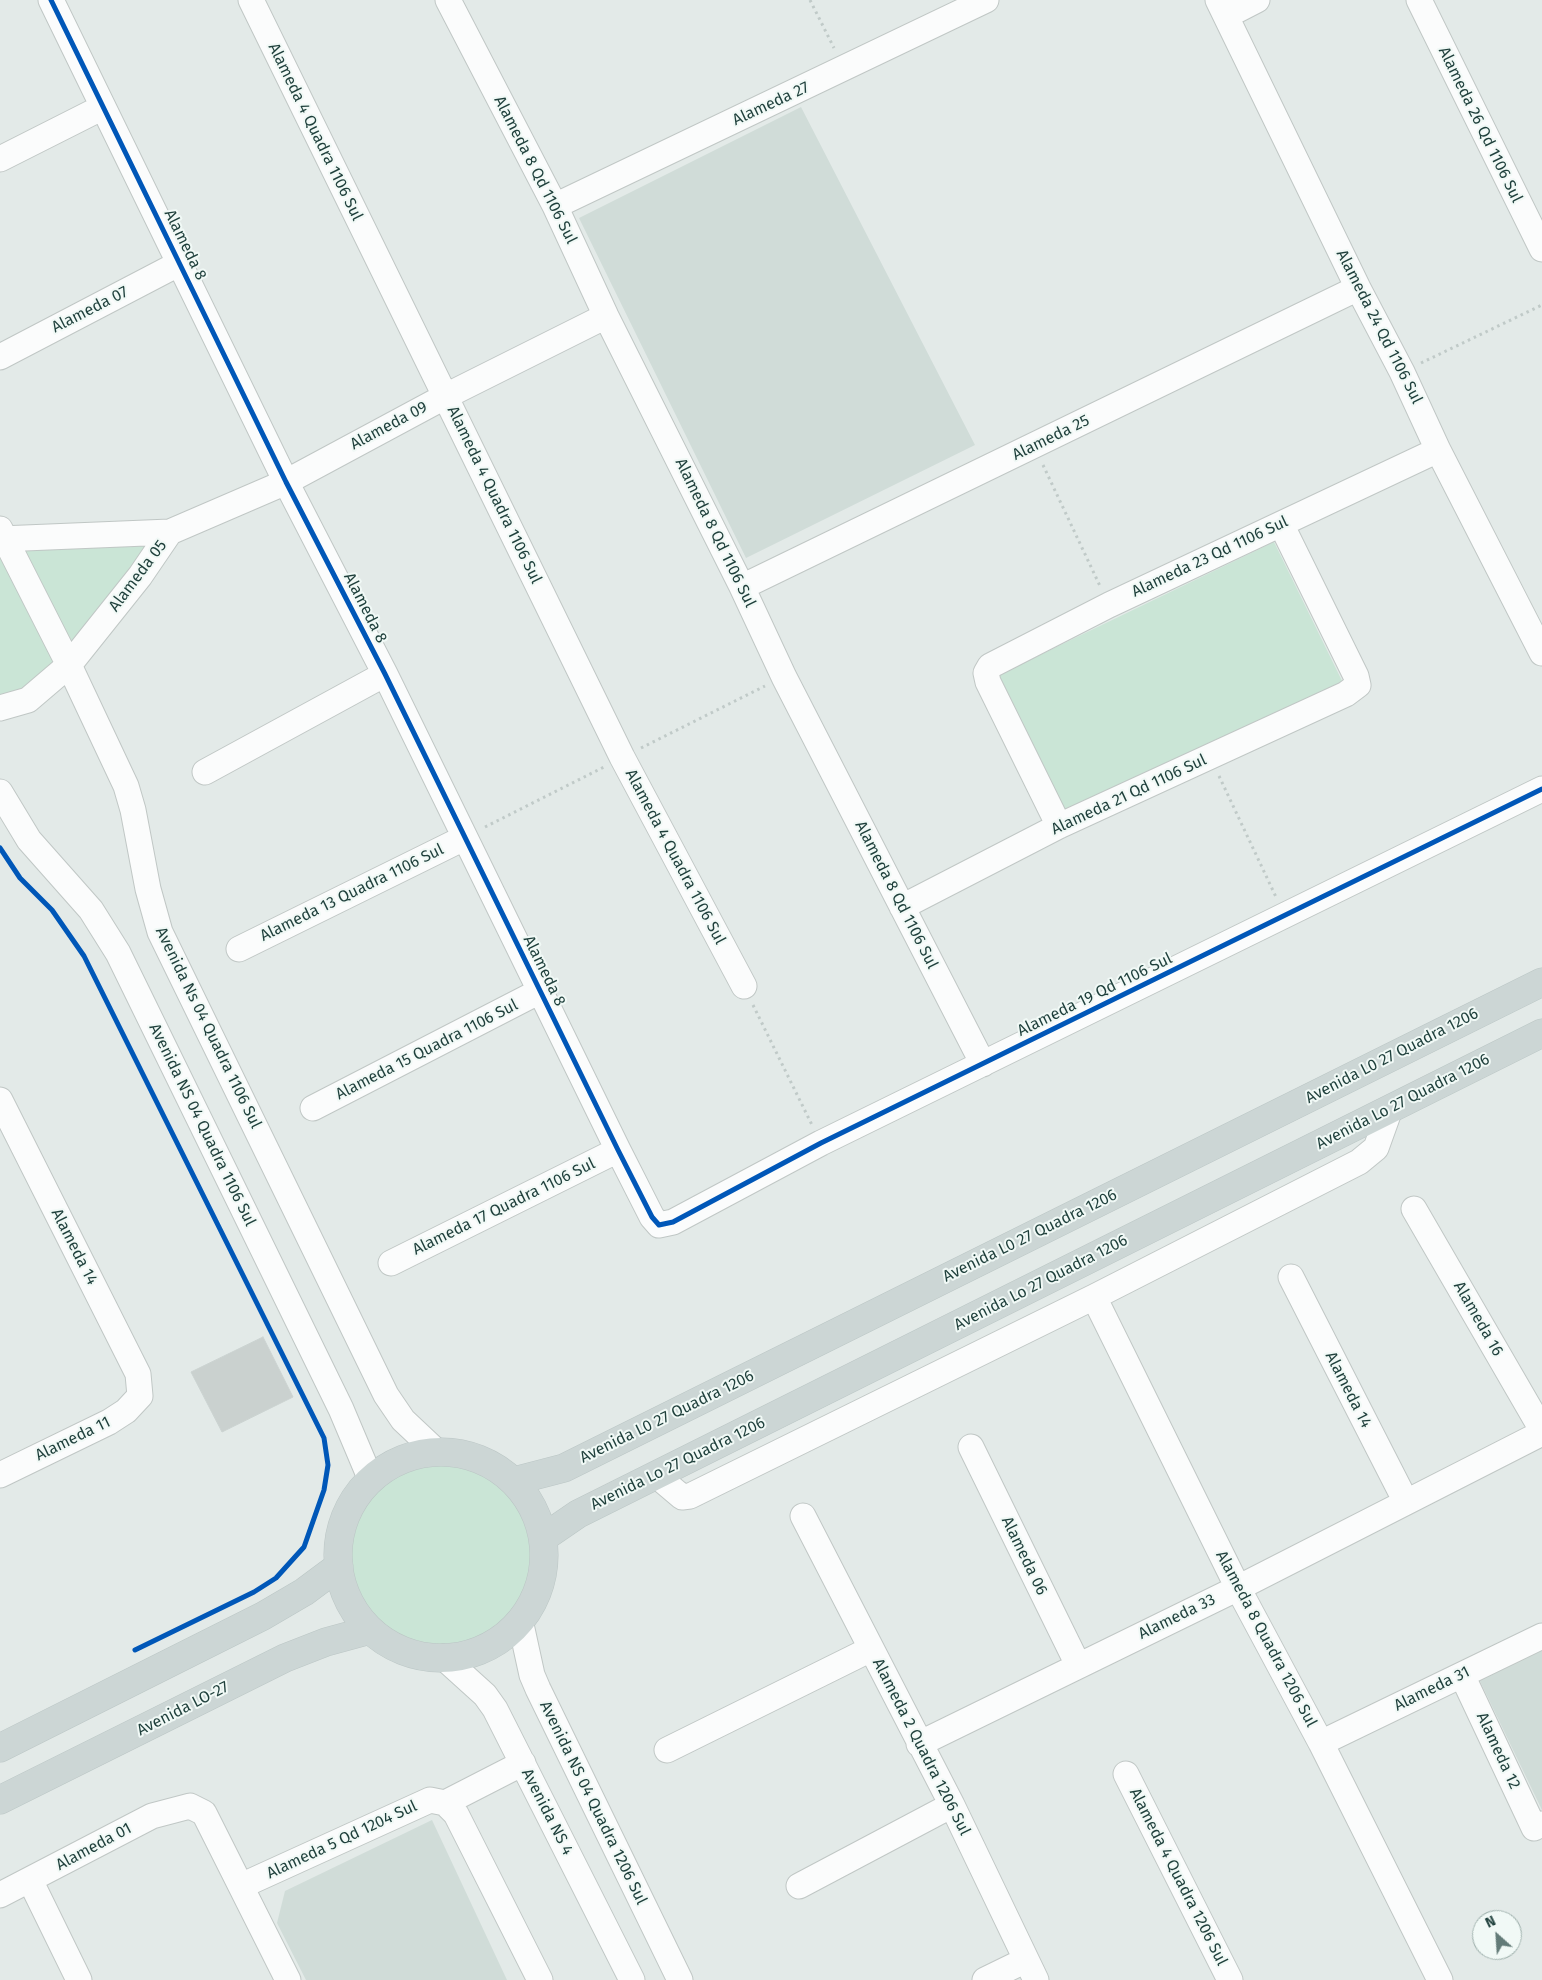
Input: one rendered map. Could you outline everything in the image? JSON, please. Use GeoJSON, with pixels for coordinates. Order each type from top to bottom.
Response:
{"type":"FeatureCollection","features":[{"type":"Feature","properties":{"kind":"main road","name":"Avenida L0 27 Quadra 1206"},"geometry":{"type":"LineString","coordinates":[[514,1481],[564,1468],[1542,982]]}},
{"type":"Feature","properties":{"kind":"main road","name":"Avenida Lo 27 Quadra 1206"},"geometry":{"type":"LineString","coordinates":[[543,1538],[578,1514],[1542,1033]]}},
{"type":"Feature","properties":{"kind":"main road"},"geometry":{"type":"LineString","coordinates":[[437,1452],[458,1453],[478,1458],[498,1468],[514,1481],[528,1498],[538,1517],[543,1538],[544,1568],[536,1596],[520,1620],[504,1636],[486,1648],[464,1655],[442,1658],[416,1655],[392,1645],[370,1630],[353,1608],[342,1584],[339,1566],[341,1528],[352,1502],[371,1480],[398,1462],[413,1456],[437,1452]]}},
{"type":"Feature","properties":{"kind":"main road"},"geometry":{"type":"LineString","coordinates":[[0,1748],[263,1616],[304,1592],[339,1566]]}},
{"type":"Feature","properties":{"kind":"main road","name":"Avenida LO-27"},"geometry":{"type":"LineString","coordinates":[[0,1800],[285,1658],[326,1642],[370,1630]]}},
{"type":"Feature","properties":{"kind":"street","name":"Alameda 8"},"geometry":{"type":"LineString","coordinates":[[52,0],[286,482],[385,674],[652,1218],[659,1225]]}},
{"type":"Feature","properties":{"kind":"street","name":"Alameda 4 Quadra 1106 Sul"},"geometry":{"type":"LineString","coordinates":[[251,0],[622,757],[744,986]]}},
{"type":"Feature","properties":{"kind":"street","name":"Alameda 8 Qd 1106 Sul"},"geometry":{"type":"LineString","coordinates":[[448,0],[555,206],[606,316],[742,587],[784,677],[983,1064]]}},
{"type":"Feature","properties":{"kind":"street","name":"Alameda 27"},"geometry":{"type":"LineString","coordinates":[[555,206],[986,0]]}},
{"type":"Feature","properties":{"kind":"street"},"geometry":{"type":"LineString","coordinates":[[1222,8],[1257,0]]}},
{"type":"Feature","properties":{"kind":"street","name":"Alameda 26 Qd 1106 Sul"},"geometry":{"type":"LineString","coordinates":[[1419,0],[1542,249]]}},
{"type":"Feature","properties":{"kind":"street","name":"Alameda 24 Qd 1106 Sul"},"geometry":{"type":"LineString","coordinates":[[1222,8],[1358,288],[1402,372],[1438,450],[1542,653]]}},
{"type":"Feature","properties":{"kind":"street"},"geometry":{"type":"LineString","coordinates":[[0,159],[103,107]]}},
{"type":"Feature","properties":{"kind":"street","name":"Alameda 07"},"geometry":{"type":"LineString","coordinates":[[0,357],[180,263]]}},
{"type":"Feature","properties":{"kind":"street","name":"Alameda 25"},"geometry":{"type":"LineString","coordinates":[[742,587],[1358,288]]}},
{"type":"Feature","properties":{"kind":"street","name":"Alameda 09"},"geometry":{"type":"LineString","coordinates":[[170,532],[286,482],[446,396],[606,316]]}},
{"type":"Feature","properties":{"kind":"street","name":"Alameda 23 Qd 1106 Sul"},"geometry":{"type":"LineString","coordinates":[[1060,826],[988,682],[986,673],[990,666],[1109,605],[1438,450]]}},
{"type":"Feature","properties":{"kind":"street","name":"Alameda 21 Qd 1106 Sul"},"geometry":{"type":"LineString","coordinates":[[902,906],[1060,826],[1346,694],[1358,685],[1356,676],[1281,524]]}},
{"type":"Feature","properties":{"kind":"street","name":"Alameda 05"},"geometry":{"type":"LineString","coordinates":[[2,535],[170,532]]}},
{"type":"Feature","properties":{"kind":"street","name":"Alameda 05"},"geometry":{"type":"LineString","coordinates":[[0,708],[28,700],[69,665],[140,576],[170,532]]}},
{"type":"Feature","properties":{"kind":"street","name":"Avenida Ns 04 Quadra 1106 Sul"},"geometry":{"type":"LineString","coordinates":[[2,535],[69,665],[126,786],[133,810],[148,889],[160,932],[386,1395],[403,1420],[437,1452]]}},
{"type":"Feature","properties":{"kind":"street"},"geometry":{"type":"LineString","coordinates":[[205,772],[385,674]]}},
{"type":"Feature","properties":{"kind":"street","name":"Alameda 19 Qd 1106 Sul"},"geometry":{"type":"LineString","coordinates":[[659,1225],[673,1222],[821,1143],[1542,789]]}},
{"type":"Feature","properties":{"kind":"street","name":"Avenida NS 04 Quadra 1106 Sul"},"geometry":{"type":"LineString","coordinates":[[0,792],[28,840],[91,910],[118,953],[341,1409],[371,1480]]}},
{"type":"Feature","properties":{"kind":"street","name":"Alameda 13 Quadra 1106 Sul"},"geometry":{"type":"LineString","coordinates":[[239,949],[464,838]]}},
{"type":"Feature","properties":{"kind":"street","name":"Alameda 15 Quadra 1106 Sul"},"geometry":{"type":"LineString","coordinates":[[313,1108],[540,991]]}},
{"type":"Feature","properties":{"kind":"street","name":"Alameda 14"},"geometry":{"type":"LineString","coordinates":[[0,1100],[138,1374],[140,1396]]}},
{"type":"Feature","properties":{"kind":"street"},"geometry":{"type":"LineString","coordinates":[[656,1475],[682,1497],[690,1496],[1094,1297],[1364,1159],[1376,1148],[1390,1109]]}},
{"type":"Feature","properties":{"kind":"street","name":"Alameda 17 Quadra 1106 Sul"},"geometry":{"type":"LineString","coordinates":[[391,1264],[618,1150]]}},
{"type":"Feature","properties":{"kind":"street","name":"Alameda 16"},"geometry":{"type":"LineString","coordinates":[[1414,1208],[1542,1432]]}},
{"type":"Feature","properties":{"kind":"street","name":"Alameda 14"},"geometry":{"type":"LineString","coordinates":[[1291,1277],[1406,1502]]}},
{"type":"Feature","properties":{"kind":"street"},"geometry":{"type":"LineString","coordinates":[[1013,1297],[1030,1328]]}},
{"type":"Feature","properties":{"kind":"street","name":"Alameda 8 Quadra 1206 Sul"},"geometry":{"type":"LineString","coordinates":[[1094,1297],[1238,1588],[1321,1743],[1440,1980]]}},
{"type":"Feature","properties":{"kind":"street"},"geometry":{"type":"LineString","coordinates":[[961,1323],[979,1353]]}},
{"type":"Feature","properties":{"kind":"street","name":"Alameda 11"},"geometry":{"type":"LineString","coordinates":[[0,1475],[109,1422],[126,1411],[140,1396]]}},
{"type":"Feature","properties":{"kind":"street","name":"Alameda 33"},"geometry":{"type":"LineString","coordinates":[[918,1744],[1238,1588],[1542,1432]]}},
{"type":"Feature","properties":{"kind":"street","name":"Alameda 06"},"geometry":{"type":"LineString","coordinates":[[971,1447],[1078,1665]]}},
{"type":"Feature","properties":{"kind":"street","name":"Alameda 2 Quadra 1206 Sul"},"geometry":{"type":"LineString","coordinates":[[803,1516],[918,1744],[952,1805],[1031,1970]]}},
{"type":"Feature","properties":{"kind":"street","name":"Avenida NS 04 Quadra 1206 Sul"},"geometry":{"type":"LineString","coordinates":[[520,1620],[532,1675],[538,1690],[680,1980]]}},
{"type":"Feature","properties":{"kind":"street","name":"Alameda 31"},"geometry":{"type":"LineString","coordinates":[[1321,1743],[1542,1636]]}},
{"type":"Feature","properties":{"kind":"street"},"geometry":{"type":"LineString","coordinates":[[667,1750],[871,1649]]}},
{"type":"Feature","properties":{"kind":"street","name":"Avenida NS 4"},"geometry":{"type":"LineString","coordinates":[[442,1658],[485,1695],[495,1709],[632,1980]]}},
{"type":"Feature","properties":{"kind":"street","name":"Alameda 12"},"geometry":{"type":"LineString","coordinates":[[1462,1675],[1538,1826]]}},
{"type":"Feature","properties":{"kind":"street","name":"Alameda 5 Qd 1204 Sul"},"geometry":{"type":"LineString","coordinates":[[241,1886],[430,1800],[445,1803],[523,1763]]}},
{"type":"Feature","properties":{"kind":"street","name":"Alameda 4 Quadra 1206 Sul"},"geometry":{"type":"LineString","coordinates":[[1126,1774],[1230,1980]]}},
{"type":"Feature","properties":{"kind":"street"},"geometry":{"type":"LineString","coordinates":[[445,1803],[456,1814],[540,1980]]}},
{"type":"Feature","properties":{"kind":"street"},"geometry":{"type":"LineString","coordinates":[[798,1886],[952,1805]]}},
{"type":"Feature","properties":{"kind":"street","name":"Alameda 01"},"geometry":{"type":"LineString","coordinates":[[0,1895],[152,1816],[190,1806],[204,1814],[241,1886]]}},
{"type":"Feature","properties":{"kind":"street"},"geometry":{"type":"LineString","coordinates":[[30,1880],[79,1980]]}},
{"type":"Feature","properties":{"kind":"street"},"geometry":{"type":"LineString","coordinates":[[241,1886],[288,1980]]}},
{"type":"Feature","properties":{"kind":"street"},"geometry":{"type":"LineString","coordinates":[[985,1980],[1031,1970]]}},
{"type":"Feature","properties":{"kind":"path"},"geometry":{"type":"LineString","coordinates":[[810,0],[844,69]]}},
{"type":"Feature","properties":{"kind":"path"},"geometry":{"type":"LineString","coordinates":[[1402,372],[1542,305]]}},
{"type":"Feature","properties":{"kind":"path"},"geometry":{"type":"LineString","coordinates":[[1034,446],[1109,605]]}},
{"type":"Feature","properties":{"kind":"path"},"geometry":{"type":"LineString","coordinates":[[1210,758],[1285,916]]}},
{"type":"Feature","properties":{"kind":"path"},"geometry":{"type":"LineString","coordinates":[[744,986],[821,1143]]}},
{"type":"Feature","properties":{"kind":"shaded area"},"geometry":{"type":"Polygon","coordinates":[[[801,107],[975,445],[746,558],[579,218],[801,107]]]}},
{"type":"Feature","properties":{"kind":"shaded area"},"geometry":{"type":"Polygon","coordinates":[[[1542,1644],[1542,1810],[1477,1675],[1542,1644]]]}},
{"type":"Feature","properties":{"kind":"shaded area"},"geometry":{"type":"Polygon","coordinates":[[[432,1820],[507,1980],[306,1980],[277,1923],[285,1891],[432,1820]]]}},
{"type":"Feature","properties":{"kind":"green space"},"geometry":{"type":"Polygon","coordinates":[[[170,532],[69,665],[0,704],[0,539],[170,532]]]}},
{"type":"Feature","properties":{"kind":"green space"},"geometry":{"type":"Polygon","coordinates":[[[1274,542],[1343,683],[1064,817],[996,676],[1274,542]]]}},
{"type":"Feature","properties":{"kind":"green space"},"geometry":{"type":"Polygon","coordinates":[[[437,1452],[498,1468],[543,1538],[520,1620],[485,1647],[443,1657],[370,1630],[339,1567],[371,1480],[437,1452]]]}},
{"type":"Feature","properties":{"kind":"building"},"geometry":{"type":"Polygon","coordinates":[[[263,1337],[293,1397],[222,1432],[191,1372],[263,1337]]]}},
{"type":"Feature","properties":{"kind":"cycle path"},"geometry":{"type":"LineString","coordinates":[[51,0],[286,482],[385,674],[618,1150],[652,1217],[659,1225],[673,1222],[821,1143],[1542,789]]}},
{"type":"Feature","properties":{"kind":"cycle path"},"geometry":{"type":"LineString","coordinates":[[0,848],[20,878],[52,910],[84,956],[324,1438],[328,1465],[324,1490],[304,1547],[276,1578],[254,1592],[135,1650]]}}]}
